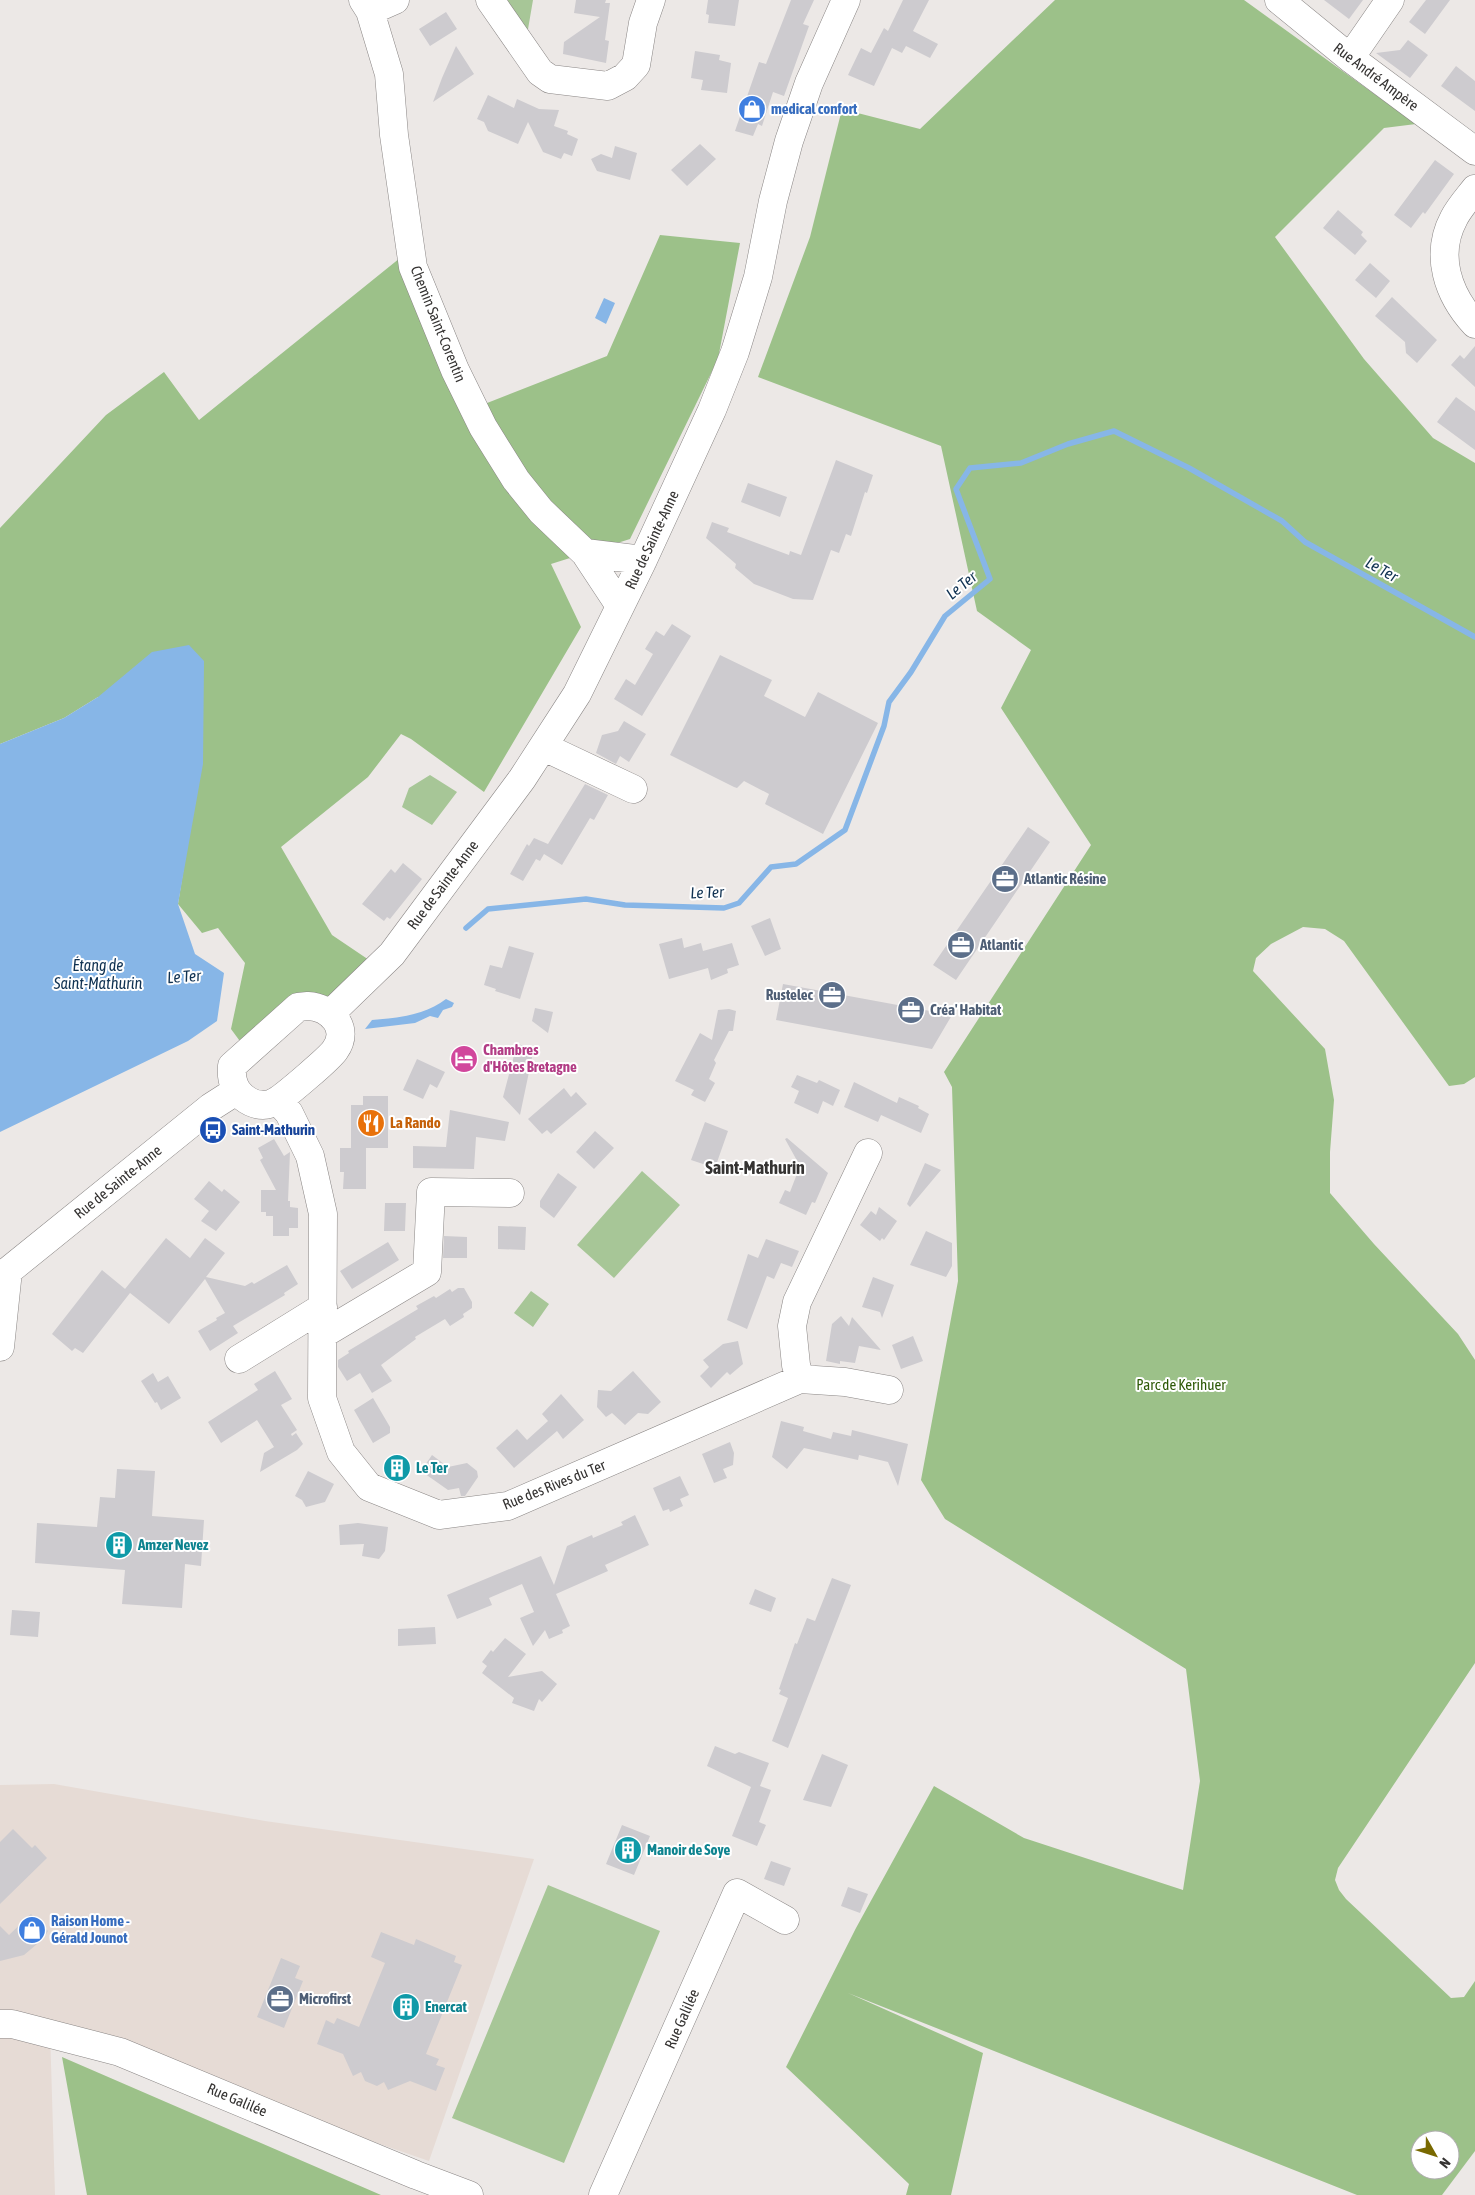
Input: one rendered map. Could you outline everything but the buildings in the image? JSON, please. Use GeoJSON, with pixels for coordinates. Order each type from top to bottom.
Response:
{"type":"FeatureCollection","features":[{"type":"Feature","properties":{"kind":"street"},"geometry":{"type":"LineString","coordinates":[[490,0],[540,72],[550,79],[608,86],[625,77],[636,65],[643,23],[651,0]]}},
{"type":"Feature","properties":{"kind":"street","name":"Rue de Sainte-Anne"},"geometry":{"type":"LineString","coordinates":[[331,1012],[392,954],[503,805],[544,747],[577,694],[643,560],[712,410],[736,352],[758,277],[773,201],[789,141],[809,83],[846,0]]}},
{"type":"Feature","properties":{"kind":"street","name":"Rue André Ampère"},"geometry":{"type":"LineString","coordinates":[[1279,0],[1350,58],[1475,151]]}},
{"type":"Feature","properties":{"kind":"street"},"geometry":{"type":"LineString","coordinates":[[1350,58],[1390,0]]}},
{"type":"Feature","properties":{"kind":"street","name":"Chemin Saint-Corentin"},"geometry":{"type":"LineString","coordinates":[[376,4],[389,74],[394,135],[409,244],[413,266],[421,289],[455,370],[502,460],[541,511],[585,553],[620,606]]}},
{"type":"Feature","properties":{"kind":"street"},"geometry":{"type":"LineString","coordinates":[[1475,189],[1454,218],[1445,244],[1445,270],[1452,292],[1465,314],[1475,324]]}},
{"type":"Feature","properties":{"kind":"street"},"geometry":{"type":"LineString","coordinates":[[585,553],[643,560]]}},
{"type":"Feature","properties":{"kind":"street"},"geometry":{"type":"LineString","coordinates":[[544,747],[633,789]]}},
{"type":"Feature","properties":{"kind":"street"},"geometry":{"type":"LineString","coordinates":[[318,1006],[331,1012],[340,1030],[336,1050],[278,1100],[264,1105],[254,1104],[236,1091],[232,1079],[232,1066],[298,1007],[318,1006]]}},
{"type":"Feature","properties":{"kind":"street","name":"Rue de Sainte-Anne"},"geometry":{"type":"LineString","coordinates":[[4,1273],[212,1107],[236,1091]]}},
{"type":"Feature","properties":{"kind":"street","name":"Rue des Rives du Ter"},"geometry":{"type":"LineString","coordinates":[[278,1100],[289,1113],[310,1156],[323,1214],[322,1398],[341,1452],[369,1487],[439,1515],[508,1506],[800,1379],[845,1382],[889,1390]]}},
{"type":"Feature","properties":{"kind":"street"},"geometry":{"type":"LineString","coordinates":[[800,1379],[796,1365],[792,1326],[797,1302],[868,1153]]}},
{"type":"Feature","properties":{"kind":"street"},"geometry":{"type":"LineString","coordinates":[[323,1334],[427,1272],[431,1192],[510,1193]]}},
{"type":"Feature","properties":{"kind":"street"},"geometry":{"type":"LineString","coordinates":[[0,1347],[4,1273]]}},
{"type":"Feature","properties":{"kind":"street"},"geometry":{"type":"LineString","coordinates":[[239,1358],[323,1307]]}},
{"type":"Feature","properties":{"kind":"street","name":"Rue Galilée"},"geometry":{"type":"LineString","coordinates":[[604,2195],[737,1893],[785,1920]]}},
{"type":"Feature","properties":{"kind":"street","name":"Rue Galilée"},"geometry":{"type":"LineString","coordinates":[[0,2024],[12,2024],[120,2052],[416,2175],[469,2195]]}},
{"type":"Feature","properties":{"kind":"shaded area"},"geometry":{"type":"Polygon","coordinates":[[[54,1784],[265,1821],[534,1859],[429,2161],[50,2030],[55,2195],[0,2195],[0,1785],[54,1784]]]}},
{"type":"Feature","properties":{"kind":"green space"},"geometry":{"type":"Polygon","coordinates":[[[502,0],[533,0],[527,35],[502,0]]]}},
{"type":"Feature","properties":{"kind":"green space","name":"Parc de Kerihuer"},"geometry":{"type":"Polygon","coordinates":[[[1055,0],[1244,0],[1416,124],[1384,128],[1275,237],[1364,359],[1433,438],[1475,463],[1475,1077],[1464,1084],[1449,1086],[1344,941],[1325,929],[1303,927],[1271,944],[1256,958],[1253,971],[1325,1049],[1334,1100],[1330,1152],[1330,1193],[1374,1244],[1458,1334],[1475,1360],[1475,1663],[1338,1868],[1335,1880],[1339,1890],[1346,1899],[1451,1998],[1464,1997],[1475,1981],[1475,2151],[1460,2171],[1460,2130],[1410,2130],[1410,2180],[1453,2180],[1442,2195],[1357,2195],[848,1993],[983,2053],[951,2195],[906,2195],[909,2184],[786,2067],[856,1928],[934,1786],[1024,1838],[1183,1890],[1200,1781],[1186,1669],[945,1519],[921,1480],[958,1281],[952,1087],[944,1072],[1091,845],[1001,708],[1031,650],[977,611],[941,446],[758,377],[810,237],[842,109],[920,129],[1055,0]]]}},
{"type":"Feature","properties":{"kind":"green space"},"geometry":{"type":"Polygon","coordinates":[[[660,235],[740,243],[718,359],[630,539],[551,564],[581,627],[484,792],[411,739],[401,734],[368,777],[281,847],[332,935],[369,960],[328,1003],[242,1044],[231,1029],[245,963],[218,928],[202,933],[178,904],[185,860],[98,697],[64,718],[0,744],[0,528],[106,415],[164,372],[199,420],[400,258],[482,405],[607,356],[660,235]]]}},
{"type":"Feature","properties":{"kind":"green space"},"geometry":{"type":"Polygon","coordinates":[[[430,775],[457,792],[432,825],[402,807],[409,788],[430,775]]]}},
{"type":"Feature","properties":{"kind":"green space"},"geometry":{"type":"Polygon","coordinates":[[[642,1171],[680,1205],[614,1278],[577,1245],[642,1171]]]}},
{"type":"Feature","properties":{"kind":"green space"},"geometry":{"type":"Polygon","coordinates":[[[531,1291],[549,1304],[533,1327],[514,1313],[531,1291]]]}},
{"type":"Feature","properties":{"kind":"green space"},"geometry":{"type":"Polygon","coordinates":[[[548,1885],[660,1931],[564,2163],[452,2118],[548,1885]]]}},
{"type":"Feature","properties":{"kind":"green space"},"geometry":{"type":"Polygon","coordinates":[[[62,2057],[381,2195],[87,2195],[62,2057]]]}},
{"type":"Feature","properties":{"kind":"water"},"geometry":{"type":"Polygon","coordinates":[[[604,298],[615,303],[606,324],[595,318],[604,298]]]}},
{"type":"Feature","properties":{"kind":"water","name":"Étang de Saint-Mathurin"},"geometry":{"type":"Polygon","coordinates":[[[189,645],[204,661],[203,764],[178,904],[195,954],[224,973],[217,1021],[188,1041],[0,1132],[0,744],[64,718],[98,697],[152,652],[189,645]]]}},
{"type":"Feature","properties":{"kind":"water"},"geometry":{"type":"Polygon","coordinates":[[[446,999],[454,1003],[452,1007],[443,1010],[438,1018],[430,1016],[415,1023],[365,1029],[372,1020],[401,1017],[420,1012],[430,1009],[446,999]]]}},
{"type":"Feature","properties":{"kind":"waterway","name":"Le Ter"},"geometry":{"type":"LineString","coordinates":[[466,928],[488,909],[586,899],[625,905],[724,908],[739,903],[771,867],[796,864],[845,830],[884,726],[889,702],[911,672],[945,616],[990,579],[956,489],[970,468],[1021,463],[1068,444],[1114,431],[1189,468],[1282,521],[1305,542],[1475,637]]}},
{"type":"Feature","properties":{"kind":"place","name":"medical confort"},"geometry":{"type":"Point","coordinates":[752,109]}},
{"type":"Feature","properties":{"kind":"place","name":"Atlantic Résine"},"geometry":{"type":"Point","coordinates":[1005,879]}},
{"type":"Feature","properties":{"kind":"place","name":"Atlantic"},"geometry":{"type":"Point","coordinates":[961,945]}},
{"type":"Feature","properties":{"kind":"place","name":"Rustelec"},"geometry":{"type":"Point","coordinates":[832,995]}},
{"type":"Feature","properties":{"kind":"place","name":"Créa' Habitat"},"geometry":{"type":"Point","coordinates":[911,1010]}},
{"type":"Feature","properties":{"kind":"place","name":"Chambres d'Hôtes Bretagne"},"geometry":{"type":"Point","coordinates":[464,1059]}},
{"type":"Feature","properties":{"kind":"place","name":"La Rando"},"geometry":{"type":"Point","coordinates":[371,1123]}},
{"type":"Feature","properties":{"kind":"place","name":"Saint-Mathurin"},"geometry":{"type":"Point","coordinates":[213,1130]}},
{"type":"Feature","properties":{"kind":"place","name":"Le Ter"},"geometry":{"type":"Point","coordinates":[397,1468]}},
{"type":"Feature","properties":{"kind":"place","name":"Amzer Nevez"},"geometry":{"type":"Point","coordinates":[119,1545]}},
{"type":"Feature","properties":{"kind":"place","name":"Manoir de Soye"},"geometry":{"type":"Point","coordinates":[628,1850]}},
{"type":"Feature","properties":{"kind":"place","name":"Raison Home - Gérald Jounot"},"geometry":{"type":"Point","coordinates":[32,1930]}},
{"type":"Feature","properties":{"kind":"place","name":"Microfirst"},"geometry":{"type":"Point","coordinates":[280,1999]}},
{"type":"Feature","properties":{"kind":"place","name":"Enercat"},"geometry":{"type":"Point","coordinates":[406,2007]}},
{"type":"Feature","properties":{"kind":"district","name":"Saint-Mathurin"},"geometry":{"type":"Point","coordinates":[755,1168]}}]}
